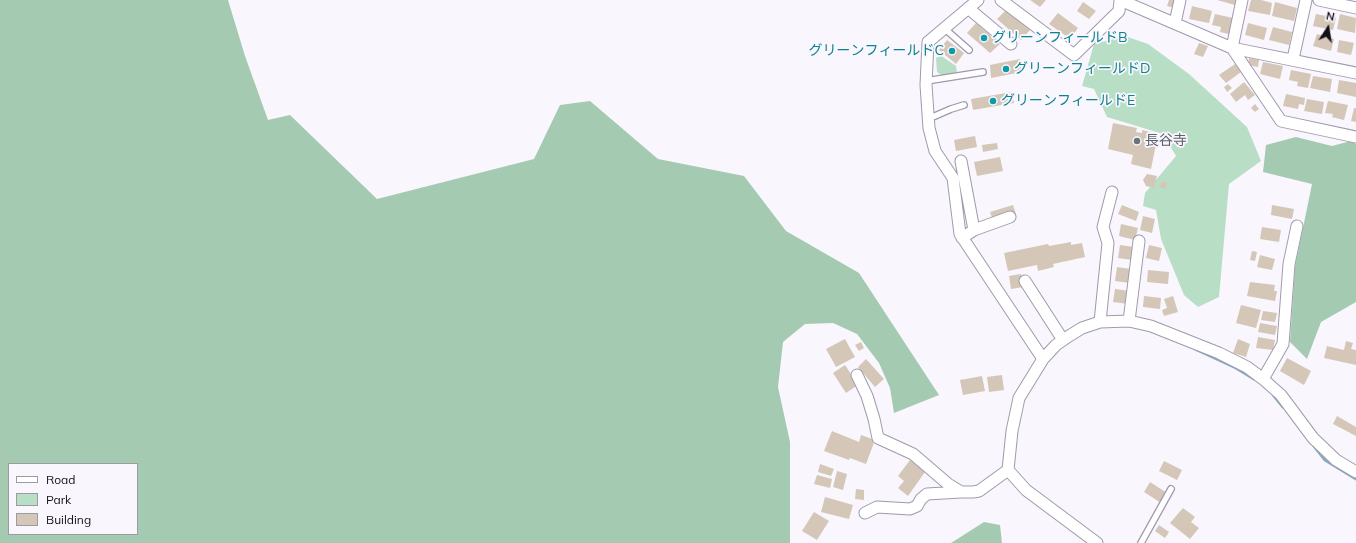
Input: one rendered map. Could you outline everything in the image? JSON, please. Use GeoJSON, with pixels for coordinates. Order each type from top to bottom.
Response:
{"type":"FeatureCollection","features":[{"type":"Feature","properties":{"kind":"street"},"geometry":{"type":"LineString","coordinates":[[978,0],[928,42],[926,81],[929,128],[935,151],[953,178],[960,234],[1043,358]]}},
{"type":"Feature","properties":{"kind":"street"},"geometry":{"type":"LineString","coordinates":[[1001,0],[1074,55],[1119,11],[1120,0],[1232,48],[1293,59],[1356,73]]}},
{"type":"Feature","properties":{"kind":"street"},"geometry":{"type":"LineString","coordinates":[[1175,23],[1180,0]]}},
{"type":"Feature","properties":{"kind":"street"},"geometry":{"type":"LineString","coordinates":[[1242,0],[1232,48],[1282,121],[1356,136]]}},
{"type":"Feature","properties":{"kind":"street"},"geometry":{"type":"LineString","coordinates":[[1293,59],[1306,0]]}},
{"type":"Feature","properties":{"kind":"street"},"geometry":{"type":"LineString","coordinates":[[1318,0],[1356,8]]}},
{"type":"Feature","properties":{"kind":"street"},"geometry":{"type":"LineString","coordinates":[[968,8],[1011,44]]}},
{"type":"Feature","properties":{"kind":"street"},"geometry":{"type":"LineString","coordinates":[[961,161],[974,230]]}},
{"type":"Feature","properties":{"kind":"street"},"geometry":{"type":"LineString","coordinates":[[1100,322],[1108,243],[1102,227],[1112,192]]}},
{"type":"Feature","properties":{"kind":"street"},"geometry":{"type":"LineString","coordinates":[[962,238],[974,230],[1010,217]]}},
{"type":"Feature","properties":{"kind":"street"},"geometry":{"type":"LineString","coordinates":[[1263,379],[1283,344],[1289,264],[1297,226]]}},
{"type":"Feature","properties":{"kind":"street"},"geometry":{"type":"LineString","coordinates":[[1129,321],[1139,241]]}},
{"type":"Feature","properties":{"kind":"street"},"geometry":{"type":"LineString","coordinates":[[1025,280],[1063,340]]}},
{"type":"Feature","properties":{"kind":"street"},"geometry":{"type":"LineString","coordinates":[[1096,543],[1026,490],[1008,470],[1012,431],[1019,398],[1043,358],[1063,340],[1082,328],[1100,322],[1129,321],[1151,326],[1219,353],[1247,367],[1281,394],[1313,438],[1336,460],[1356,472]]}},
{"type":"Feature","properties":{"kind":"street"},"geometry":{"type":"LineString","coordinates":[[857,375],[867,396],[878,438],[913,454],[948,484],[961,492]]}},
{"type":"Feature","properties":{"kind":"street"},"geometry":{"type":"LineString","coordinates":[[865,513],[878,507],[910,509],[917,506],[921,499],[927,494],[979,491],[1008,470]]}},
{"type":"Feature","properties":{"kind":"lane"},"geometry":{"type":"LineString","coordinates":[[944,28],[969,50]]}},
{"type":"Feature","properties":{"kind":"lane"},"geometry":{"type":"LineString","coordinates":[[926,81],[983,72]]}},
{"type":"Feature","properties":{"kind":"lane"},"geometry":{"type":"LineString","coordinates":[[928,119],[964,105]]}},
{"type":"Feature","properties":{"kind":"lane"},"geometry":{"type":"LineString","coordinates":[[1141,543],[1171,489]]}},
{"type":"Feature","properties":{"kind":"green space"},"geometry":{"type":"Polygon","coordinates":[[[0,0],[228,0],[245,56],[268,120],[290,115],[377,199],[534,159],[560,105],[590,101],[658,159],[744,176],[786,231],[859,273],[939,395],[894,413],[890,388],[879,363],[857,334],[833,323],[805,324],[783,342],[778,387],[790,442],[790,543],[0,543],[0,0]]]}},
{"type":"Feature","properties":{"kind":"green space"},"geometry":{"type":"Polygon","coordinates":[[[1125,36],[1148,44],[1189,74],[1247,127],[1261,161],[1229,184],[1219,297],[1198,307],[1184,295],[1161,239],[1156,210],[1143,206],[1145,193],[1176,156],[1163,134],[1107,117],[1094,89],[1082,86],[1094,44],[1125,36]]]}},
{"type":"Feature","properties":{"kind":"green space"},"geometry":{"type":"Polygon","coordinates":[[[940,55],[956,66],[957,72],[943,76],[937,72],[936,58],[940,55]]]}},
{"type":"Feature","properties":{"kind":"green space"},"geometry":{"type":"Polygon","coordinates":[[[1296,137],[1332,146],[1351,141],[1356,144],[1356,302],[1321,322],[1307,359],[1290,342],[1295,267],[1312,184],[1263,172],[1266,145],[1296,137]]]}},
{"type":"Feature","properties":{"kind":"green space"},"geometry":{"type":"Polygon","coordinates":[[[984,522],[1000,525],[1002,543],[951,543],[984,522]]]}},
{"type":"Feature","properties":{"kind":"building"},"geometry":{"type":"Polygon","coordinates":[[[1030,0],[1046,0],[1040,7],[1030,0]]]}},
{"type":"Feature","properties":{"kind":"building"},"geometry":{"type":"Polygon","coordinates":[[[1169,0],[1177,0],[1175,8],[1167,6],[1169,0]]]}},
{"type":"Feature","properties":{"kind":"building"},"geometry":{"type":"Polygon","coordinates":[[[1217,0],[1236,0],[1235,5],[1217,0]]]}},
{"type":"Feature","properties":{"kind":"building"},"geometry":{"type":"Polygon","coordinates":[[[1251,0],[1261,0],[1272,3],[1270,15],[1248,11],[1251,0]]]}},
{"type":"Feature","properties":{"kind":"building"},"geometry":{"type":"Polygon","coordinates":[[[1083,2],[1096,11],[1089,19],[1077,11],[1083,2]]]}},
{"type":"Feature","properties":{"kind":"building"},"geometry":{"type":"Polygon","coordinates":[[[1275,2],[1297,8],[1294,21],[1272,16],[1275,2]]]}},
{"type":"Feature","properties":{"kind":"building"},"geometry":{"type":"Polygon","coordinates":[[[1192,6],[1212,11],[1209,23],[1189,19],[1192,6]]]}},
{"type":"Feature","properties":{"kind":"building"},"geometry":{"type":"Polygon","coordinates":[[[1006,10],[1030,30],[1021,40],[997,19],[1006,10]]]}},
{"type":"Feature","properties":{"kind":"building"},"geometry":{"type":"Polygon","coordinates":[[[1058,13],[1078,28],[1070,39],[1049,24],[1058,13]]]}},
{"type":"Feature","properties":{"kind":"building"},"geometry":{"type":"Polygon","coordinates":[[[1215,14],[1233,18],[1229,34],[1220,32],[1221,27],[1212,25],[1215,14]]]}},
{"type":"Feature","properties":{"kind":"building"},"geometry":{"type":"Polygon","coordinates":[[[1316,14],[1336,18],[1333,30],[1313,26],[1316,14]]]}},
{"type":"Feature","properties":{"kind":"building"},"geometry":{"type":"Polygon","coordinates":[[[1340,14],[1356,18],[1355,33],[1337,29],[1340,14]]]}},
{"type":"Feature","properties":{"kind":"building","name":"グリーンフィールドB"},"geometry":{"type":"Polygon","coordinates":[[[976,23],[1000,44],[990,53],[967,33],[976,23]]]}},
{"type":"Feature","properties":{"kind":"building"},"geometry":{"type":"Polygon","coordinates":[[[1248,23],[1267,28],[1264,40],[1245,35],[1248,23]]]}},
{"type":"Feature","properties":{"kind":"building"},"geometry":{"type":"Polygon","coordinates":[[[1273,27],[1292,32],[1289,45],[1269,40],[1273,27]]]}},
{"type":"Feature","properties":{"kind":"building"},"geometry":{"type":"Polygon","coordinates":[[[1317,34],[1334,39],[1331,51],[1313,46],[1317,34]]]}},
{"type":"Feature","properties":{"kind":"building","name":"グリーンフィールドC"},"geometry":{"type":"Polygon","coordinates":[[[947,40],[964,53],[956,64],[939,50],[947,40]]]}},
{"type":"Feature","properties":{"kind":"building"},"geometry":{"type":"Polygon","coordinates":[[[1339,40],[1354,43],[1351,55],[1337,52],[1339,40]]]}},
{"type":"Feature","properties":{"kind":"building"},"geometry":{"type":"Polygon","coordinates":[[[1199,43],[1208,46],[1203,57],[1194,54],[1199,43]]]}},
{"type":"Feature","properties":{"kind":"building"},"geometry":{"type":"Polygon","coordinates":[[[1249,58],[1259,60],[1258,67],[1248,65],[1249,58]]]}},
{"type":"Feature","properties":{"kind":"building","name":"グリーンフィールドD"},"geometry":{"type":"Polygon","coordinates":[[[1020,59],[1022,72],[991,78],[990,65],[1020,59]]]}},
{"type":"Feature","properties":{"kind":"building"},"geometry":{"type":"Polygon","coordinates":[[[1263,62],[1283,66],[1280,79],[1260,74],[1263,62]]]}},
{"type":"Feature","properties":{"kind":"building"},"geometry":{"type":"Polygon","coordinates":[[[1235,64],[1241,72],[1226,83],[1219,75],[1235,64]]]}},
{"type":"Feature","properties":{"kind":"building"},"geometry":{"type":"Polygon","coordinates":[[[1291,70],[1311,74],[1308,88],[1297,86],[1298,82],[1289,80],[1291,70]]]}},
{"type":"Feature","properties":{"kind":"building"},"geometry":{"type":"Polygon","coordinates":[[[1313,76],[1332,79],[1330,92],[1310,88],[1313,76]]]}},
{"type":"Feature","properties":{"kind":"building"},"geometry":{"type":"Polygon","coordinates":[[[1339,80],[1356,83],[1356,97],[1337,93],[1339,80]]]}},
{"type":"Feature","properties":{"kind":"building"},"geometry":{"type":"Polygon","coordinates":[[[1244,82],[1255,95],[1248,100],[1245,95],[1236,102],[1230,94],[1244,82]]]}},
{"type":"Feature","properties":{"kind":"building"},"geometry":{"type":"Polygon","coordinates":[[[1228,84],[1232,88],[1227,92],[1224,87],[1228,84]]]}},
{"type":"Feature","properties":{"kind":"building","name":"グリーンフィールドE"},"geometry":{"type":"Polygon","coordinates":[[[1012,92],[1014,103],[973,110],[971,99],[1012,92]]]}},
{"type":"Feature","properties":{"kind":"building"},"geometry":{"type":"Polygon","coordinates":[[[1286,94],[1305,98],[1304,105],[1299,104],[1298,109],[1283,106],[1286,94]]]}},
{"type":"Feature","properties":{"kind":"building"},"geometry":{"type":"Polygon","coordinates":[[[1307,99],[1324,102],[1322,114],[1304,111],[1307,99]]]}},
{"type":"Feature","properties":{"kind":"building"},"geometry":{"type":"Polygon","coordinates":[[[1328,101],[1348,105],[1344,120],[1332,117],[1333,114],[1325,113],[1328,101]]]}},
{"type":"Feature","properties":{"kind":"building"},"geometry":{"type":"Polygon","coordinates":[[[1255,104],[1259,109],[1255,112],[1251,108],[1255,104]]]}},
{"type":"Feature","properties":{"kind":"building"},"geometry":{"type":"Polygon","coordinates":[[[1354,108],[1356,108],[1356,122],[1351,121],[1354,108]]]}},
{"type":"Feature","properties":{"kind":"building"},"geometry":{"type":"Polygon","coordinates":[[[1113,123],[1137,128],[1136,132],[1142,133],[1142,130],[1158,134],[1151,169],[1131,164],[1133,155],[1108,149],[1113,123]]]}},
{"type":"Feature","properties":{"kind":"building"},"geometry":{"type":"Polygon","coordinates":[[[975,136],[977,147],[956,151],[954,140],[975,136]]]}},
{"type":"Feature","properties":{"kind":"building"},"geometry":{"type":"Polygon","coordinates":[[[997,143],[998,149],[983,152],[982,145],[997,143]]]}},
{"type":"Feature","properties":{"kind":"building"},"geometry":{"type":"Polygon","coordinates":[[[1000,157],[1003,171],[977,176],[974,162],[1000,157]]]}},
{"type":"Feature","properties":{"kind":"building"},"geometry":{"type":"Polygon","coordinates":[[[1147,174],[1157,176],[1154,188],[1146,186],[1143,180],[1147,174]]]}},
{"type":"Feature","properties":{"kind":"building"},"geometry":{"type":"Polygon","coordinates":[[[1163,181],[1168,183],[1165,189],[1159,187],[1163,181]]]}},
{"type":"Feature","properties":{"kind":"building"},"geometry":{"type":"Polygon","coordinates":[[[1013,205],[1016,214],[993,221],[990,212],[1013,205]]]}},
{"type":"Feature","properties":{"kind":"building"},"geometry":{"type":"Polygon","coordinates":[[[1122,205],[1139,212],[1136,221],[1118,214],[1122,205]]]}},
{"type":"Feature","properties":{"kind":"building"},"geometry":{"type":"Polygon","coordinates":[[[1272,205],[1294,209],[1292,219],[1271,215],[1272,205]]]}},
{"type":"Feature","properties":{"kind":"building"},"geometry":{"type":"Polygon","coordinates":[[[1143,216],[1155,219],[1152,233],[1140,230],[1143,216]]]}},
{"type":"Feature","properties":{"kind":"building"},"geometry":{"type":"Polygon","coordinates":[[[1121,224],[1138,228],[1135,240],[1119,236],[1121,224]]]}},
{"type":"Feature","properties":{"kind":"building"},"geometry":{"type":"Polygon","coordinates":[[[1262,227],[1281,230],[1279,242],[1260,239],[1262,227]]]}},
{"type":"Feature","properties":{"kind":"building"},"geometry":{"type":"Polygon","coordinates":[[[1071,242],[1071,245],[1082,243],[1085,257],[1053,264],[1054,267],[1038,271],[1037,265],[1008,271],[1004,253],[1048,244],[1049,246],[1071,242]]]}},
{"type":"Feature","properties":{"kind":"building"},"geometry":{"type":"Polygon","coordinates":[[[1120,245],[1134,247],[1132,260],[1118,258],[1120,245]]]}},
{"type":"Feature","properties":{"kind":"building"},"geometry":{"type":"Polygon","coordinates":[[[1149,245],[1162,248],[1159,261],[1146,258],[1149,245]]]}},
{"type":"Feature","properties":{"kind":"building"},"geometry":{"type":"Polygon","coordinates":[[[1252,251],[1257,252],[1255,261],[1250,260],[1252,251]]]}},
{"type":"Feature","properties":{"kind":"building"},"geometry":{"type":"Polygon","coordinates":[[[1260,255],[1275,259],[1272,270],[1257,267],[1260,255]]]}},
{"type":"Feature","properties":{"kind":"building"},"geometry":{"type":"Polygon","coordinates":[[[1117,267],[1131,269],[1130,283],[1115,281],[1117,267]]]}},
{"type":"Feature","properties":{"kind":"building"},"geometry":{"type":"Polygon","coordinates":[[[1148,270],[1169,272],[1168,284],[1147,282],[1148,270]]]}},
{"type":"Feature","properties":{"kind":"building"},"geometry":{"type":"Polygon","coordinates":[[[1021,274],[1023,287],[1011,289],[1009,276],[1021,274]]]}},
{"type":"Feature","properties":{"kind":"building"},"geometry":{"type":"Polygon","coordinates":[[[1250,282],[1275,285],[1274,291],[1277,291],[1275,301],[1247,296],[1250,282]]]}},
{"type":"Feature","properties":{"kind":"building"},"geometry":{"type":"Polygon","coordinates":[[[1115,289],[1130,291],[1128,304],[1113,302],[1115,289]]]}},
{"type":"Feature","properties":{"kind":"building"},"geometry":{"type":"Polygon","coordinates":[[[1144,296],[1161,298],[1160,309],[1143,307],[1144,296]]]}},
{"type":"Feature","properties":{"kind":"building"},"geometry":{"type":"Polygon","coordinates":[[[1173,296],[1178,312],[1164,316],[1162,310],[1167,308],[1164,299],[1173,296]]]}},
{"type":"Feature","properties":{"kind":"building"},"geometry":{"type":"Polygon","coordinates":[[[1241,305],[1261,310],[1256,328],[1236,323],[1241,305]]]}},
{"type":"Feature","properties":{"kind":"building"},"geometry":{"type":"Polygon","coordinates":[[[1263,311],[1277,313],[1275,322],[1261,320],[1263,311]]]}},
{"type":"Feature","properties":{"kind":"building"},"geometry":{"type":"Polygon","coordinates":[[[1260,323],[1277,326],[1275,335],[1258,332],[1260,323]]]}},
{"type":"Feature","properties":{"kind":"building"},"geometry":{"type":"Polygon","coordinates":[[[1258,337],[1275,340],[1273,350],[1256,348],[1258,337]]]}},
{"type":"Feature","properties":{"kind":"building"},"geometry":{"type":"Polygon","coordinates":[[[845,339],[855,357],[836,367],[826,349],[845,339]]]}},
{"type":"Feature","properties":{"kind":"building"},"geometry":{"type":"Polygon","coordinates":[[[1238,339],[1250,344],[1246,357],[1233,353],[1238,339]]]}},
{"type":"Feature","properties":{"kind":"building"},"geometry":{"type":"Polygon","coordinates":[[[1346,341],[1353,343],[1351,349],[1356,350],[1356,365],[1324,358],[1327,346],[1344,350],[1346,341]]]}},
{"type":"Feature","properties":{"kind":"building"},"geometry":{"type":"Polygon","coordinates":[[[861,342],[864,348],[859,351],[855,345],[861,342]]]}},
{"type":"Feature","properties":{"kind":"building"},"geometry":{"type":"Polygon","coordinates":[[[1287,358],[1311,371],[1304,385],[1280,371],[1287,358]]]}},
{"type":"Feature","properties":{"kind":"building"},"geometry":{"type":"Polygon","coordinates":[[[866,359],[884,379],[875,387],[858,367],[866,359]]]}},
{"type":"Feature","properties":{"kind":"building"},"geometry":{"type":"Polygon","coordinates":[[[845,365],[858,385],[846,393],[833,373],[845,365]]]}},
{"type":"Feature","properties":{"kind":"building"},"geometry":{"type":"Polygon","coordinates":[[[1002,375],[1004,390],[989,392],[987,377],[1002,375]]]}},
{"type":"Feature","properties":{"kind":"building"},"geometry":{"type":"Polygon","coordinates":[[[982,376],[985,391],[963,395],[960,380],[982,376]]]}},
{"type":"Feature","properties":{"kind":"building"},"geometry":{"type":"Polygon","coordinates":[[[1337,416],[1356,427],[1356,436],[1333,424],[1337,416]]]}},
{"type":"Feature","properties":{"kind":"building"},"geometry":{"type":"Polygon","coordinates":[[[832,431],[859,442],[861,435],[875,440],[866,464],[850,458],[849,460],[824,451],[832,431]]]}},
{"type":"Feature","properties":{"kind":"building"},"geometry":{"type":"Polygon","coordinates":[[[910,460],[925,472],[908,496],[898,488],[904,481],[898,476],[910,460]]]}},
{"type":"Feature","properties":{"kind":"building"},"geometry":{"type":"Polygon","coordinates":[[[1164,461],[1182,470],[1177,480],[1159,471],[1164,461]]]}},
{"type":"Feature","properties":{"kind":"building"},"geometry":{"type":"Polygon","coordinates":[[[820,464],[834,469],[831,476],[818,472],[820,464]]]}},
{"type":"Feature","properties":{"kind":"building"},"geometry":{"type":"Polygon","coordinates":[[[837,471],[847,474],[843,490],[833,487],[837,471]]]}},
{"type":"Feature","properties":{"kind":"building"},"geometry":{"type":"Polygon","coordinates":[[[817,475],[832,479],[830,488],[814,484],[817,475]]]}},
{"type":"Feature","properties":{"kind":"building"},"geometry":{"type":"Polygon","coordinates":[[[1150,482],[1167,493],[1161,503],[1144,492],[1150,482]]]}},
{"type":"Feature","properties":{"kind":"building"},"geometry":{"type":"Polygon","coordinates":[[[856,489],[864,490],[864,500],[855,499],[856,489]]]}},
{"type":"Feature","properties":{"kind":"building"},"geometry":{"type":"Polygon","coordinates":[[[825,497],[853,505],[849,519],[821,512],[825,497]]]}},
{"type":"Feature","properties":{"kind":"building"},"geometry":{"type":"Polygon","coordinates":[[[1183,508],[1195,517],[1191,522],[1199,528],[1190,539],[1170,523],[1183,508]]]}},
{"type":"Feature","properties":{"kind":"building"},"geometry":{"type":"Polygon","coordinates":[[[814,512],[829,521],[817,540],[802,531],[814,512]]]}},
{"type":"Feature","properties":{"kind":"building"},"geometry":{"type":"Polygon","coordinates":[[[1159,525],[1169,532],[1165,538],[1155,531],[1159,525]]]}},
{"type":"Feature","properties":{"kind":"waterway"},"geometry":{"type":"LineString","coordinates":[[1195,349],[1236,368],[1254,379]]}},
{"type":"Feature","properties":{"kind":"waterway"},"geometry":{"type":"LineString","coordinates":[[1274,396],[1283,407]]}},
{"type":"Feature","properties":{"kind":"waterway"},"geometry":{"type":"LineString","coordinates":[[1314,446],[1325,460],[1356,479]]}},
{"type":"Feature","properties":{"kind":"place","name":"グリーンフィールドB"},"geometry":{"type":"Point","coordinates":[984,38]}},
{"type":"Feature","properties":{"kind":"place","name":"グリーンフィールドC"},"geometry":{"type":"Point","coordinates":[952,51]}},
{"type":"Feature","properties":{"kind":"place","name":"グリーンフィールドD"},"geometry":{"type":"Point","coordinates":[1006,69]}},
{"type":"Feature","properties":{"kind":"place","name":"グリーンフィールドE"},"geometry":{"type":"Point","coordinates":[993,101]}},
{"type":"Feature","properties":{"kind":"place","name":"長谷寺"},"geometry":{"type":"Point","coordinates":[1137,141]}}]}
